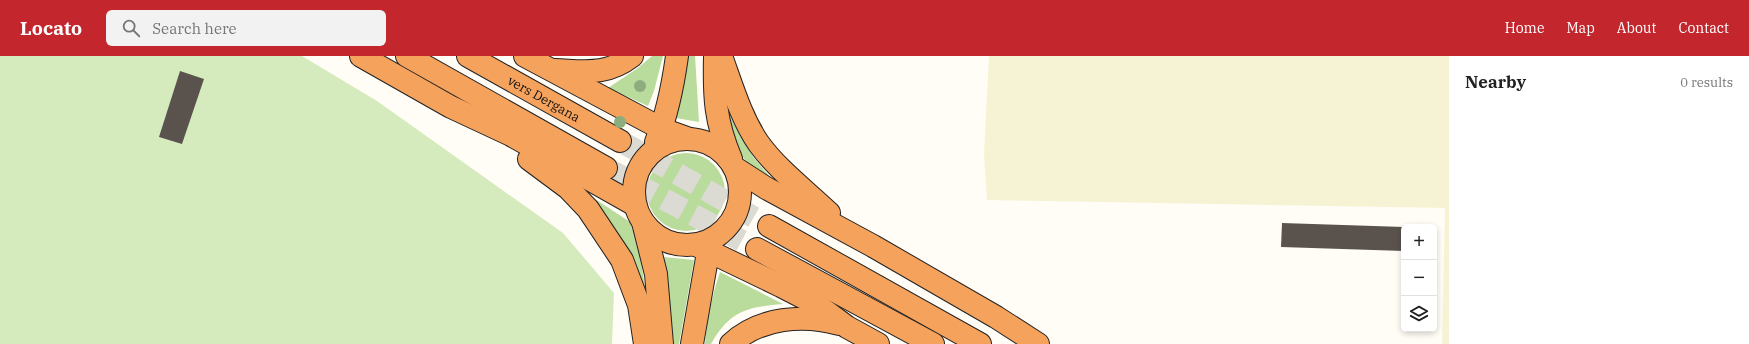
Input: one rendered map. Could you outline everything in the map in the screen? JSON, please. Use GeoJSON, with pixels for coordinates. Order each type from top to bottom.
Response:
{"type":"FeatureCollection","features":[{"type":"Feature","properties":{"kind":"highway"},"geometry":{"type":"LineString","coordinates":[[361,56],[470,116],[511,136],[639,214],[653,234],[666,241],[681,246],[705,246],[816,304],[847,327],[878,344]]}},
{"type":"Feature","properties":{"kind":"highway"},"geometry":{"type":"LineString","coordinates":[[407,56],[606,168]]}},
{"type":"Feature","properties":{"kind":"highway","name":"vers Dergana"},"geometry":{"type":"LineString","coordinates":[[468,56],[620,141]]}},
{"type":"Feature","properties":{"kind":"highway"},"geometry":{"type":"LineString","coordinates":[[525,56],[662,129],[687,138],[704,141],[720,149],[734,165],[766,188],[852,234],[996,316],[1038,344]]}},
{"type":"Feature","properties":{"kind":"highway"},"geometry":{"type":"LineString","coordinates":[[550,70],[599,72],[621,64],[632,56]]}},
{"type":"Feature","properties":{"kind":"highway"},"geometry":{"type":"LineString","coordinates":[[652,152],[662,129],[677,56]]}},
{"type":"Feature","properties":{"kind":"highway"},"geometry":{"type":"LineString","coordinates":[[692,344],[705,246],[725,230],[736,216],[741,198],[740,179],[722,138],[717,120],[714,85],[715,56]]}},
{"type":"Feature","properties":{"kind":"highway"},"geometry":{"type":"LineString","coordinates":[[722,56],[742,113],[759,144],[779,167],[852,234]]}},
{"type":"Feature","properties":{"kind":"highway"},"geometry":{"type":"LineString","coordinates":[[470,116],[480,126],[562,184],[588,209],[622,260],[639,305],[645,344]]}},
{"type":"Feature","properties":{"kind":"highway"},"geometry":{"type":"LineString","coordinates":[[662,344],[656,274],[634,191],[636,176],[642,163],[652,152],[668,142],[687,138]]}},
{"type":"Feature","properties":{"kind":"highway"},"geometry":{"type":"LineString","coordinates":[[769,226],[980,344]]}},
{"type":"Feature","properties":{"kind":"highway"},"geometry":{"type":"LineString","coordinates":[[757,249],[934,344]]}},
{"type":"Feature","properties":{"kind":"highway"},"geometry":{"type":"LineString","coordinates":[[731,344],[755,329],[777,321],[801,318],[817,319],[847,327]]}},
{"type":"Feature","properties":{"kind":"shaded area"},"geometry":{"type":"Polygon","coordinates":[[[989,56],[1449,56],[1449,344],[1442,344],[1445,208],[987,200],[984,154],[989,56]]]}},
{"type":"Feature","properties":{"kind":"green space"},"geometry":{"type":"Polygon","coordinates":[[[0,56],[302,56],[377,101],[563,233],[614,293],[612,344],[0,344],[0,56]]]}},
{"type":"Feature","properties":{"kind":"green space"},"geometry":{"type":"Polygon","coordinates":[[[652,56],[663,56],[654,91],[648,106],[608,88],[638,68],[652,56]]]}},
{"type":"Feature","properties":{"kind":"green space"},"geometry":{"type":"Polygon","coordinates":[[[689,56],[695,56],[699,122],[676,118],[689,56]]]}},
{"type":"Feature","properties":{"kind":"green space"},"geometry":{"type":"Polygon","coordinates":[[[728,112],[740,136],[754,158],[781,190],[753,168],[741,155],[734,140],[728,112]]]}},
{"type":"Feature","properties":{"kind":"green space"},"geometry":{"type":"Polygon","coordinates":[[[686,153],[701,156],[714,164],[722,177],[725,192],[722,207],[714,220],[701,228],[686,231],[671,228],[658,220],[650,207],[647,192],[650,177],[658,164],[671,156],[686,153]]]}},
{"type":"Feature","properties":{"kind":"green space"},"geometry":{"type":"Polygon","coordinates":[[[568,181],[630,222],[638,243],[648,306],[568,181]]]}},
{"type":"Feature","properties":{"kind":"green space"},"geometry":{"type":"Polygon","coordinates":[[[664,257],[694,260],[679,344],[674,344],[664,257]]]}},
{"type":"Feature","properties":{"kind":"green space"},"geometry":{"type":"Polygon","coordinates":[[[720,272],[783,304],[749,309],[741,313],[725,324],[711,344],[705,344],[710,308],[720,272]]]}},
{"type":"Feature","properties":{"kind":"building"},"geometry":{"type":"Polygon","coordinates":[[[180,71],[204,79],[182,144],[159,137],[180,71]]]}},
{"type":"Feature","properties":{"kind":"building"},"geometry":{"type":"Polygon","coordinates":[[[1282,223],[1401,227],[1401,251],[1281,247],[1282,223]]]}},
{"type":"Feature","properties":{"kind":"tunnel"},"geometry":{"type":"LineString","coordinates":[[620,141],[769,226]]}},
{"type":"Feature","properties":{"kind":"tunnel"},"geometry":{"type":"LineString","coordinates":[[606,168],[757,249]]}}]}
